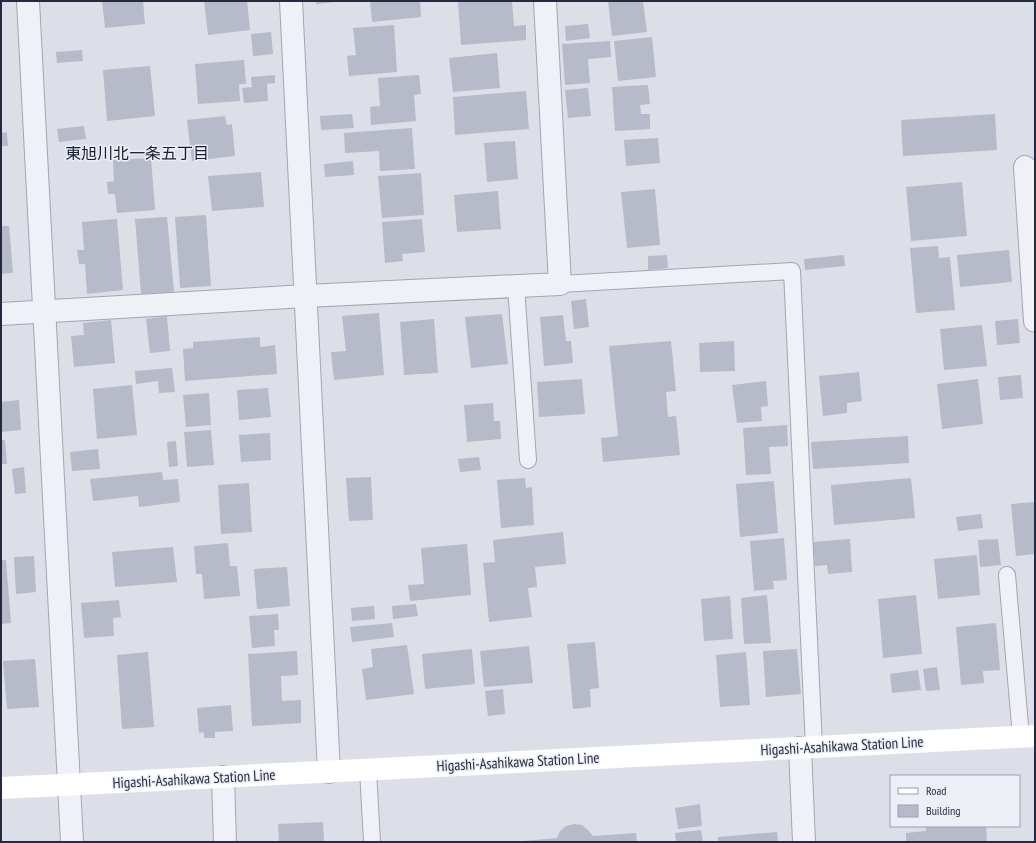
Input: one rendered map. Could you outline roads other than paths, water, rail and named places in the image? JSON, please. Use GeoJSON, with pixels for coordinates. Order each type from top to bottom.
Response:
{"type":"FeatureCollection","features":[{"type":"Feature","properties":{"kind":"main road","name":"Higashi-Asahikawa Station Line"},"geometry":{"type":"LineString","coordinates":[[1,788],[1028,736]]}},
{"type":"Feature","properties":{"kind":"street"},"geometry":{"type":"LineString","coordinates":[[28,1],[72,842]]}},
{"type":"Feature","properties":{"kind":"street"},"geometry":{"type":"LineString","coordinates":[[291,1],[329,772]]}},
{"type":"Feature","properties":{"kind":"street"},"geometry":{"type":"LineString","coordinates":[[1,314],[306,296],[560,284],[545,1]]}},
{"type":"Feature","properties":{"kind":"street"},"geometry":{"type":"LineString","coordinates":[[1025,167],[1035,321]]}},
{"type":"Feature","properties":{"kind":"street"},"geometry":{"type":"LineString","coordinates":[[804,842],[807,747]]}},
{"type":"Feature","properties":{"kind":"street"},"geometry":{"type":"LineString","coordinates":[[222,777],[225,842]]}},
{"type":"Feature","properties":{"kind":"lane"},"geometry":{"type":"LineString","coordinates":[[560,284],[792,271],[807,747]]}},
{"type":"Feature","properties":{"kind":"lane"},"geometry":{"type":"LineString","coordinates":[[516,286],[528,460]]}},
{"type":"Feature","properties":{"kind":"lane"},"geometry":{"type":"LineString","coordinates":[[1007,575],[1028,736]]}},
{"type":"Feature","properties":{"kind":"lane"},"geometry":{"type":"LineString","coordinates":[[368,770],[372,842]]}},
{"type":"Feature","properties":{"kind":"district","name":"東旭川北一条五丁目"},"geometry":{"type":"Point","coordinates":[137,153]}}]}
